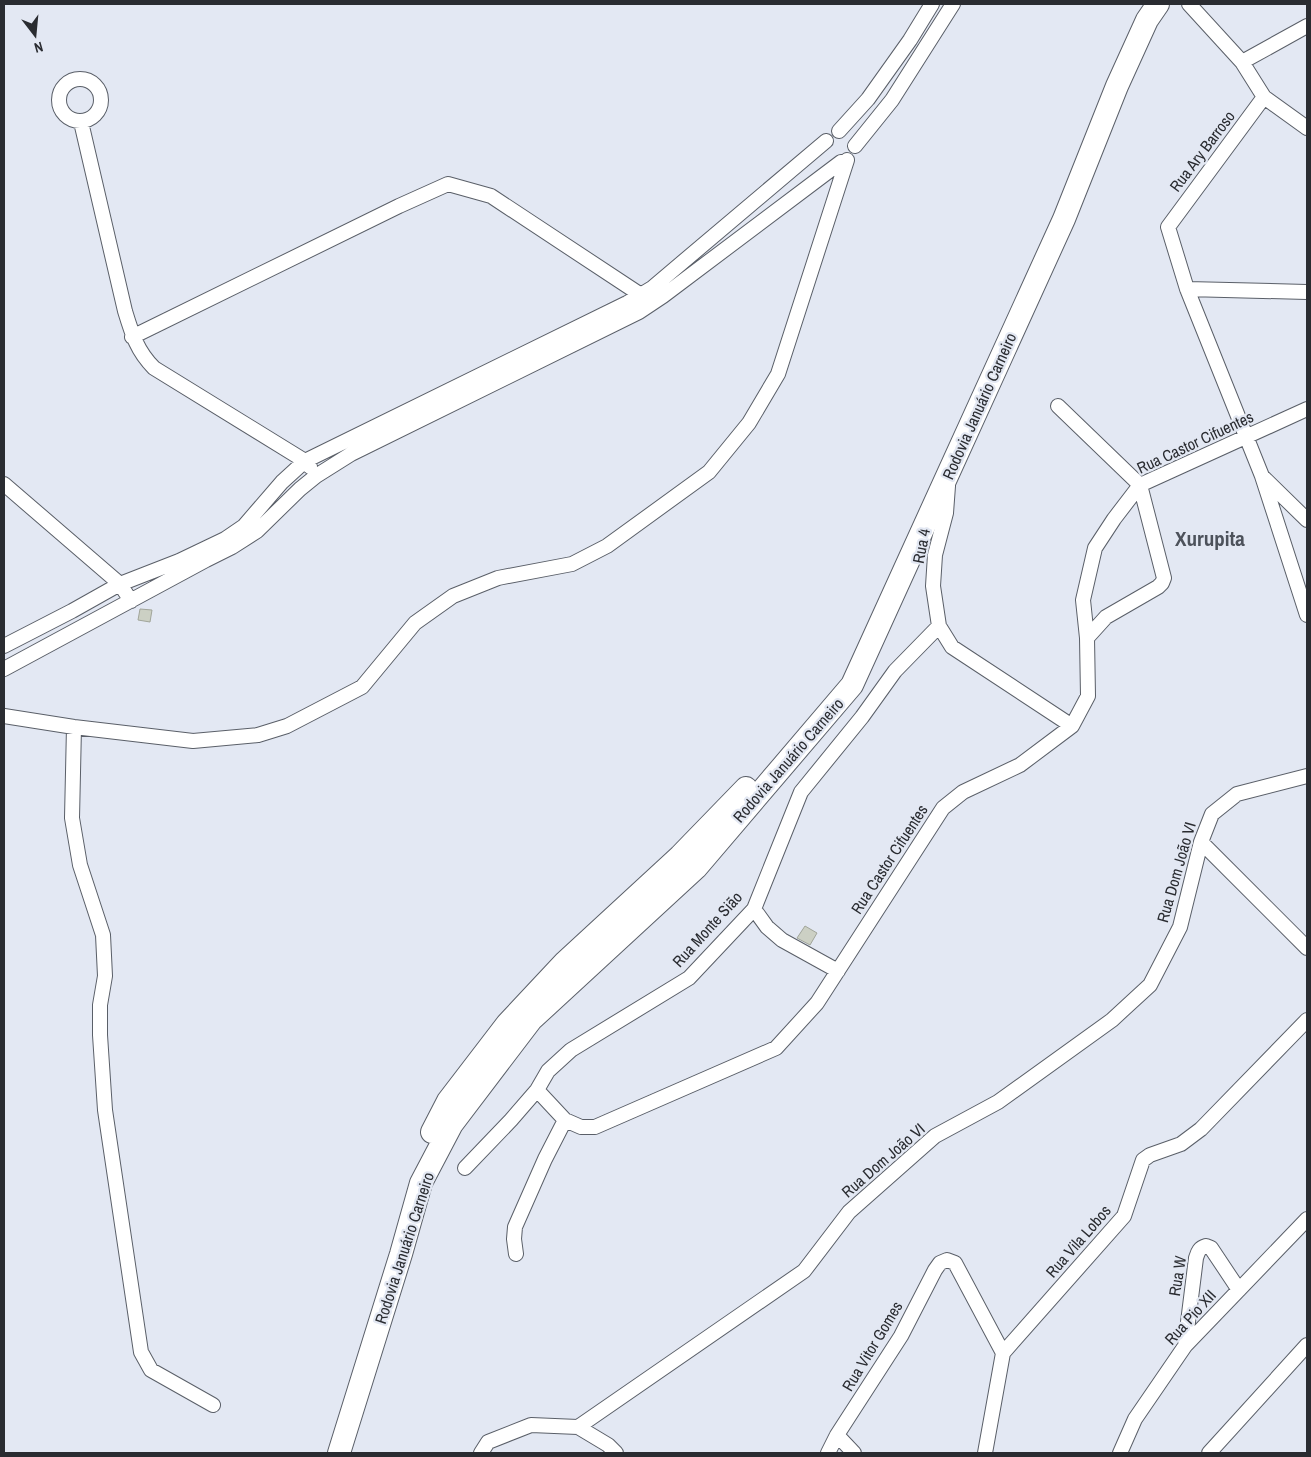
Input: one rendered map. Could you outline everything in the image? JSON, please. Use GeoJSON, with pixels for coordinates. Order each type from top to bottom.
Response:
{"type":"FeatureCollection","features":[{"type":"Feature","properties":{"kind":"highway","name":"Rodovia Januário Carneiro"},"geometry":{"type":"LineString","coordinates":[[325,1453],[348,1390],[384,1268],[403,1192],[423,1148],[448,1101],[507,1024],[565,962],[680,856],[793,739],[842,673],[886,586],[1061,200],[1102,91],[1141,4]]}},
{"type":"Feature","properties":{"kind":"highway","name":"Rodovia Januário Carneiro"},"geometry":{"type":"LineString","coordinates":[[339,1453],[421,1183],[452,1124],[531,1020],[696,868],[852,685],[1064,219],[1117,86],[1147,20],[1158,4]]}},
{"type":"Feature","properties":{"kind":"street"},"geometry":{"type":"LineString","coordinates":[[839,132],[868,99],[910,40],[932,4]]}},
{"type":"Feature","properties":{"kind":"street"},"geometry":{"type":"LineString","coordinates":[[4,646],[120,584],[179,561],[225,539],[244,526],[282,482],[305,461],[627,304],[664,296],[853,154],[855,146],[892,100],[953,4]]}},
{"type":"Feature","properties":{"kind":"street"},"geometry":{"type":"LineString","coordinates":[[1189,4],[1242,62],[1264,97],[1307,128]]}},
{"type":"Feature","properties":{"kind":"street"},"geometry":{"type":"LineString","coordinates":[[1242,62],[1307,26]]}},
{"type":"Feature","properties":{"kind":"street","name":"Rua Ary Barroso"},"geometry":{"type":"LineString","coordinates":[[1187,289],[1168,226],[1264,97]]}},
{"type":"Feature","properties":{"kind":"street"},"geometry":{"type":"LineString","coordinates":[[82,122],[125,311],[132,337],[144,357],[154,368],[305,461],[316,476]]}},
{"type":"Feature","properties":{"kind":"street"},"geometry":{"type":"LineString","coordinates":[[4,669],[232,547],[257,531],[316,476],[351,454],[639,312],[652,288],[826,141],[831,134],[839,132],[850,135],[855,146]]}},
{"type":"Feature","properties":{"kind":"street"},"geometry":{"type":"LineString","coordinates":[[826,141],[825,151],[831,159],[844,161]]}},
{"type":"Feature","properties":{"kind":"street"},"geometry":{"type":"LineString","coordinates":[[4,716],[74,727],[193,740],[258,735],[287,726],[362,687],[415,623],[453,596],[498,578],[572,564],[607,546],[709,472],[749,423],[778,374],[844,161]]}},
{"type":"Feature","properties":{"kind":"street"},"geometry":{"type":"LineString","coordinates":[[132,337],[399,206],[448,184],[491,196],[644,301]]}},
{"type":"Feature","properties":{"kind":"street"},"geometry":{"type":"LineString","coordinates":[[1307,292],[1187,289],[1262,476],[1307,615]]}},
{"type":"Feature","properties":{"kind":"street"},"geometry":{"type":"LineString","coordinates":[[1058,406],[1140,485],[1164,578],[1158,588],[1106,617],[1087,638]]}},
{"type":"Feature","properties":{"kind":"street","name":"Rua Castor Cifuentes"},"geometry":{"type":"LineString","coordinates":[[537,1090],[566,1120],[581,1128],[595,1127],[776,1048],[817,1003],[943,808],[963,792],[1020,765],[1072,726],[1088,696],[1087,638],[1083,600],[1095,548],[1140,485],[1307,409]]}},
{"type":"Feature","properties":{"kind":"street","name":"Rua 4"},"geometry":{"type":"LineString","coordinates":[[939,626],[933,586],[935,555],[946,513],[949,472]]}},
{"type":"Feature","properties":{"kind":"street"},"geometry":{"type":"LineString","coordinates":[[1262,476],[1307,520]]}},
{"type":"Feature","properties":{"kind":"street"},"geometry":{"type":"LineString","coordinates":[[4,484],[120,584],[131,601]]}},
{"type":"Feature","properties":{"kind":"street"},"geometry":{"type":"LineString","coordinates":[[939,626],[952,647],[1072,726]]}},
{"type":"Feature","properties":{"kind":"street","name":"Rua Monte Sião"},"geometry":{"type":"LineString","coordinates":[[465,1168],[537,1090],[548,1071],[571,1050],[690,978],[754,909],[801,792],[862,717],[894,671],[939,626]]}},
{"type":"Feature","properties":{"kind":"street"},"geometry":{"type":"LineString","coordinates":[[74,727],[72,818],[80,864],[103,934],[105,976],[100,1005],[100,1035],[106,1110],[141,1352],[151,1370],[214,1405]]}},
{"type":"Feature","properties":{"kind":"street","name":"Rua Dom João VI"},"geometry":{"type":"LineString","coordinates":[[578,1427],[804,1271],[849,1212],[935,1136],[998,1102],[1112,1020],[1150,985],[1180,927],[1201,842],[1212,814],[1237,794],[1307,776]]}},
{"type":"Feature","properties":{"kind":"street"},"geometry":{"type":"LineString","coordinates":[[1201,842],[1307,948]]}},
{"type":"Feature","properties":{"kind":"street"},"geometry":{"type":"LineString","coordinates":[[754,909],[767,927],[782,940],[838,971]]}},
{"type":"Feature","properties":{"kind":"street","name":"Rua Vila Lobos"},"geometry":{"type":"LineString","coordinates":[[1003,1353],[1124,1216],[1143,1160],[1150,1155],[1182,1144],[1201,1129],[1307,1020]]}},
{"type":"Feature","properties":{"kind":"street"},"geometry":{"type":"LineString","coordinates":[[516,1254],[514,1227],[545,1159],[566,1120]]}},
{"type":"Feature","properties":{"kind":"street","name":"Rua Pio XII"},"geometry":{"type":"LineString","coordinates":[[1120,1453],[1134,1419],[1184,1346],[1307,1219]]}},
{"type":"Feature","properties":{"kind":"street","name":"Rua W"},"geometry":{"type":"LineString","coordinates":[[1184,1346],[1196,1258],[1202,1247],[1211,1248],[1239,1290]]}},
{"type":"Feature","properties":{"kind":"street","name":"Rua Vitor Gomes"},"geometry":{"type":"LineString","coordinates":[[828,1453],[837,1435],[901,1336],[940,1263],[947,1260],[954,1263],[1003,1353]]}},
{"type":"Feature","properties":{"kind":"street"},"geometry":{"type":"LineString","coordinates":[[1209,1453],[1307,1345]]}},
{"type":"Feature","properties":{"kind":"street"},"geometry":{"type":"LineString","coordinates":[[985,1453],[1003,1353]]}},
{"type":"Feature","properties":{"kind":"street"},"geometry":{"type":"LineString","coordinates":[[481,1453],[488,1442],[531,1425],[578,1427],[608,1445],[616,1453]]}},
{"type":"Feature","properties":{"kind":"street"},"geometry":{"type":"LineString","coordinates":[[837,1435],[854,1453]]}},
{"type":"Feature","properties":{"kind":"building"},"geometry":{"type":"Polygon","coordinates":[[[140,609],[152,610],[150,622],[138,620],[140,609]]]}},
{"type":"Feature","properties":{"kind":"building"},"geometry":{"type":"Polygon","coordinates":[[[805,926],[817,933],[810,945],[797,938],[805,926]]]}},
{"type":"Feature","properties":{"kind":"district","name":"Xurupita"},"geometry":{"type":"Point","coordinates":[1210,539]}}]}
